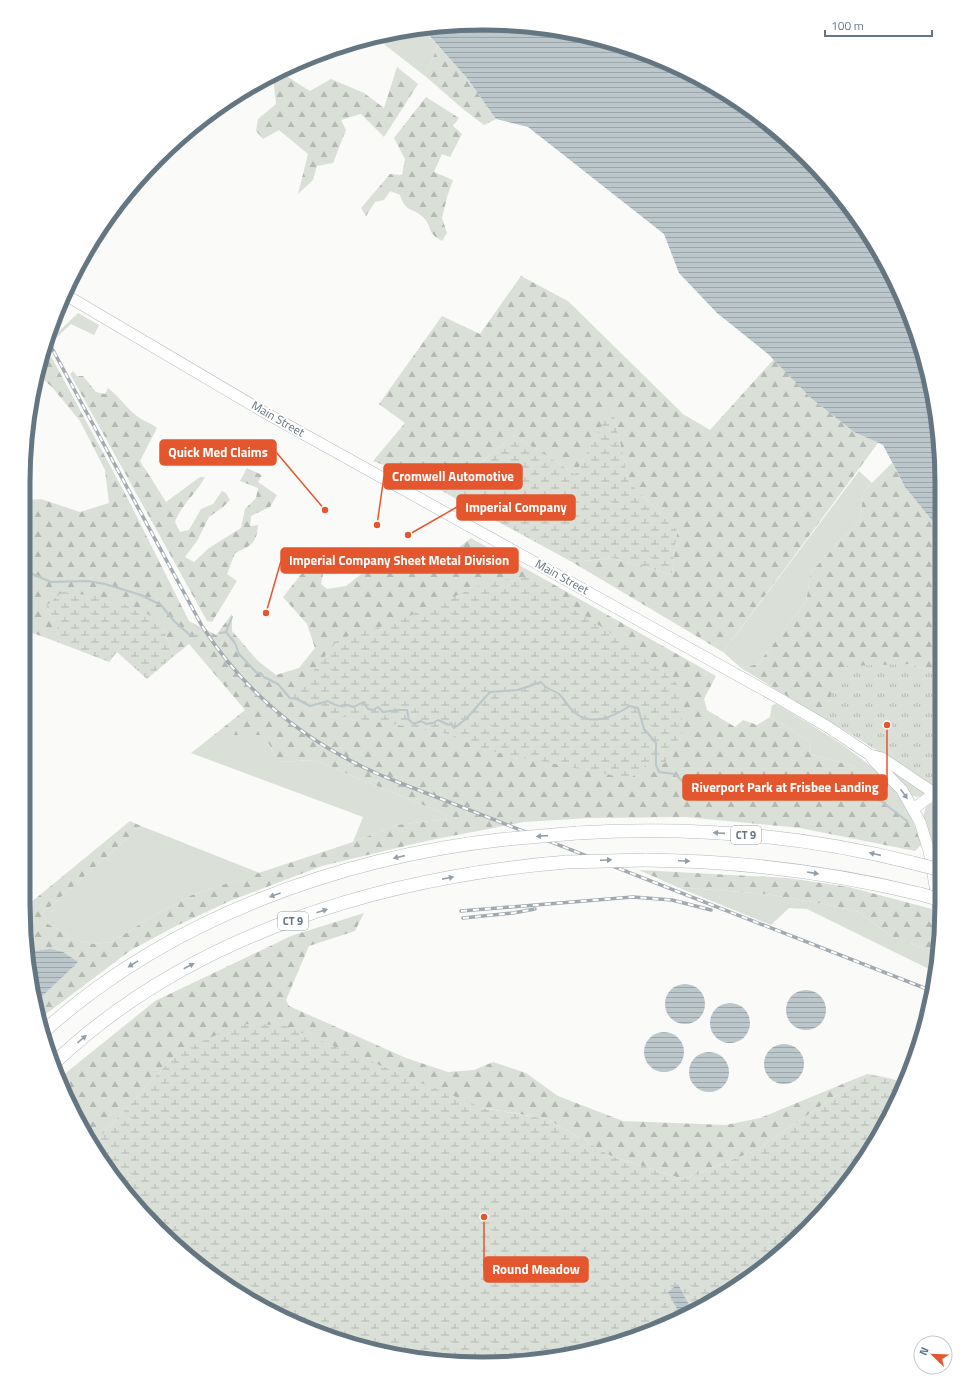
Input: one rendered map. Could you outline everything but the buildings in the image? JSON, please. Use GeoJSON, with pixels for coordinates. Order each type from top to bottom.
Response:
{"type":"FeatureCollection","features":[{"type":"Feature","properties":{"kind":"highway","name":"CT 9"},"geometry":{"type":"LineString","coordinates":[[47,1029],[82,1000],[131,965],[186,934],[235,911],[302,885],[369,865],[433,850],[507,839],[577,833],[671,830],[751,835],[845,847],[935,868]]}},
{"type":"Feature","properties":{"kind":"highway","name":"CT 9"},"geometry":{"type":"LineString","coordinates":[[58,1060],[103,1022],[155,986],[207,957],[266,931],[349,902],[405,887],[490,871],[567,862],[645,860],[724,863],[783,869],[852,880],[935,898]]}},
{"type":"Feature","properties":{"kind":"main road","name":"Main Street"},"geometry":{"type":"LineString","coordinates":[[70,297],[270,415],[775,696],[828,727],[870,755],[882,758],[935,794]]}},
{"type":"Feature","properties":{"kind":"main road","name":"Main Street"},"geometry":{"type":"LineString","coordinates":[[870,755],[897,785],[913,809],[928,847],[935,887]]}},
{"type":"Feature","properties":{"kind":"main road"},"geometry":{"type":"LineString","coordinates":[[913,809],[935,796]]}},
{"type":"Feature","properties":{"kind":"green space"},"geometry":{"type":"Polygon","coordinates":[[[427,34],[438,46],[425,76],[385,45],[384,41],[427,34]]]}},
{"type":"Feature","properties":{"kind":"green space"},"geometry":{"type":"Polygon","coordinates":[[[438,46],[467,78],[496,119],[484,125],[425,76],[438,46]]]}},
{"type":"Feature","properties":{"kind":"green space"},"geometry":{"type":"Polygon","coordinates":[[[397,67],[418,84],[384,137],[361,114],[341,120],[346,130],[333,163],[317,166],[313,180],[298,194],[308,154],[279,130],[263,139],[256,131],[258,119],[276,104],[274,82],[285,75],[310,91],[331,79],[364,93],[384,108],[397,67]]]}},
{"type":"Feature","properties":{"kind":"green space"},"geometry":{"type":"Polygon","coordinates":[[[426,97],[459,118],[453,126],[462,134],[450,157],[442,154],[434,172],[453,180],[442,218],[447,233],[442,241],[434,235],[424,218],[405,205],[400,195],[390,191],[384,200],[375,202],[366,216],[361,208],[390,174],[402,175],[405,159],[394,138],[426,97]]]}},
{"type":"Feature","properties":{"kind":"green space"},"geometry":{"type":"Polygon","coordinates":[[[521,276],[568,301],[683,414],[710,430],[774,359],[811,398],[854,432],[878,443],[723,652],[572,562],[613,558],[672,575],[677,530],[629,482],[612,408],[575,474],[514,435],[478,465],[420,479],[373,461],[405,423],[379,404],[442,316],[480,334],[521,276]]]}},
{"type":"Feature","properties":{"kind":"green space"},"geometry":{"type":"Polygon","coordinates":[[[78,313],[99,325],[94,335],[71,324],[53,341],[55,335],[78,313]]]}},
{"type":"Feature","properties":{"kind":"green space"},"geometry":{"type":"Polygon","coordinates":[[[49,353],[127,497],[189,621],[216,635],[232,614],[232,631],[258,661],[276,675],[299,668],[315,648],[307,624],[283,597],[322,548],[328,550],[321,584],[327,589],[346,586],[369,568],[377,555],[391,562],[410,550],[443,560],[471,538],[716,676],[704,699],[707,710],[735,727],[743,720],[757,725],[770,717],[811,742],[809,754],[854,766],[902,805],[905,813],[909,812],[922,844],[915,851],[800,828],[685,817],[588,818],[524,822],[426,841],[322,866],[232,900],[176,926],[131,950],[44,1016],[34,950],[33,951],[30,903],[130,821],[141,826],[43,913],[48,924],[71,938],[91,944],[112,942],[153,916],[192,895],[353,842],[397,825],[447,819],[445,814],[314,760],[279,762],[264,735],[214,735],[245,710],[189,644],[174,656],[159,620],[46,606],[58,629],[57,642],[30,632],[30,500],[41,499],[80,512],[109,503],[105,470],[80,421],[52,387],[42,379],[49,353]]]}},
{"type":"Feature","properties":{"kind":"green space"},"geometry":{"type":"Polygon","coordinates":[[[73,371],[77,376],[83,376],[96,392],[105,394],[108,388],[134,414],[157,428],[140,461],[166,502],[200,477],[205,477],[175,522],[180,532],[189,530],[201,509],[213,504],[222,491],[226,493],[230,500],[209,517],[197,541],[185,557],[194,562],[209,548],[241,528],[245,509],[256,498],[258,488],[240,481],[247,468],[262,475],[258,482],[277,495],[270,507],[251,516],[250,526],[258,525],[255,540],[249,546],[235,553],[227,574],[237,581],[212,622],[207,621],[70,374],[73,371]]]}},
{"type":"Feature","properties":{"kind":"green space"},"geometry":{"type":"Polygon","coordinates":[[[612,407],[629,482],[677,530],[672,575],[613,558],[572,562],[420,479],[478,465],[514,435],[575,474],[612,407]]]}},
{"type":"Feature","properties":{"kind":"green space"},"geometry":{"type":"Polygon","coordinates":[[[892,463],[905,487],[935,524],[935,672],[908,664],[820,716],[741,668],[758,664],[806,602],[811,572],[861,519],[863,492],[892,463]]]}},
{"type":"Feature","properties":{"kind":"green space"},"geometry":{"type":"Polygon","coordinates":[[[859,471],[872,483],[863,492],[861,519],[811,572],[806,602],[758,664],[741,668],[723,652],[859,471]]]}},
{"type":"Feature","properties":{"kind":"green space"},"geometry":{"type":"Polygon","coordinates":[[[532,576],[564,602],[653,661],[679,686],[683,731],[664,764],[645,766],[630,779],[490,751],[441,732],[339,716],[301,703],[291,696],[299,690],[338,639],[390,624],[488,582],[532,576]]]}},
{"type":"Feature","properties":{"kind":"green space"},"geometry":{"type":"Polygon","coordinates":[[[62,592],[96,596],[134,607],[159,620],[174,656],[147,679],[117,652],[109,662],[57,642],[58,629],[46,606],[62,592]]]}},
{"type":"Feature","properties":{"kind":"green space"},"geometry":{"type":"Polygon","coordinates":[[[908,664],[935,672],[935,787],[820,716],[847,666],[908,664]]]}},
{"type":"Feature","properties":{"kind":"green space"},"geometry":{"type":"Polygon","coordinates":[[[776,704],[822,731],[879,773],[898,795],[909,812],[906,813],[854,766],[809,754],[811,742],[770,717],[772,705],[776,704]]]}},
{"type":"Feature","properties":{"kind":"green space"},"geometry":{"type":"Polygon","coordinates":[[[214,735],[264,735],[279,762],[314,760],[445,814],[447,819],[397,825],[353,842],[363,817],[191,753],[214,735]]]}},
{"type":"Feature","properties":{"kind":"green space"},"geometry":{"type":"Polygon","coordinates":[[[879,759],[925,792],[921,797],[910,796],[879,759]]]}},
{"type":"Feature","properties":{"kind":"green space"},"geometry":{"type":"Polygon","coordinates":[[[931,803],[935,803],[935,856],[923,816],[926,807],[931,803]]]}},
{"type":"Feature","properties":{"kind":"green space"},"geometry":{"type":"Polygon","coordinates":[[[141,826],[260,873],[192,895],[153,916],[112,942],[91,944],[71,938],[48,924],[43,913],[141,826]]]}},
{"type":"Feature","properties":{"kind":"green space"},"geometry":{"type":"Polygon","coordinates":[[[639,870],[788,878],[849,887],[932,909],[935,918],[932,955],[916,945],[892,937],[859,912],[824,904],[766,894],[677,887],[639,870]]]}},
{"type":"Feature","properties":{"kind":"green space"},"geometry":{"type":"Polygon","coordinates":[[[677,887],[766,894],[824,904],[859,912],[892,937],[916,945],[932,955],[930,970],[807,909],[789,908],[771,925],[677,887]]]}},
{"type":"Feature","properties":{"kind":"green space"},"geometry":{"type":"Polygon","coordinates":[[[364,913],[355,931],[309,946],[286,1000],[289,1006],[406,1058],[448,1072],[474,1070],[493,1062],[526,1073],[558,1096],[623,1121],[726,1125],[760,1118],[867,1074],[757,1150],[683,1179],[611,1156],[547,1119],[177,1053],[97,1141],[63,1076],[155,1001],[291,936],[364,913]]]}},
{"type":"Feature","properties":{"kind":"green space"},"geometry":{"type":"Polygon","coordinates":[[[240,1024],[283,1025],[483,1108],[547,1119],[611,1156],[683,1179],[757,1150],[867,1074],[899,1081],[874,1131],[859,1156],[823,1203],[781,1245],[734,1281],[690,1306],[678,1284],[677,1309],[674,1314],[656,1323],[600,1342],[542,1353],[512,1356],[453,1356],[423,1353],[365,1342],[309,1323],[282,1310],[231,1281],[207,1263],[184,1245],[142,1203],[106,1156],[97,1141],[177,1053],[240,1024]]]}},
{"type":"Feature","properties":{"kind":"shaded area"},"geometry":{"type":"Polygon","coordinates":[[[482,30],[512,31],[542,34],[600,45],[656,64],[683,77],[734,106],[781,142],[823,184],[859,231],[888,282],[901,309],[920,365],[931,423],[934,453],[935,524],[905,487],[883,445],[854,432],[811,398],[768,354],[717,313],[679,273],[664,234],[528,127],[496,119],[467,78],[427,34],[482,30]]]}},
{"type":"Feature","properties":{"kind":"shaded area"},"geometry":{"type":"Polygon","coordinates":[[[50,949],[63,952],[78,962],[40,998],[34,964],[33,951],[50,949]]]}},
{"type":"Feature","properties":{"kind":"shaded area"},"geometry":{"type":"Polygon","coordinates":[[[685,984],[699,990],[705,1004],[699,1018],[685,1024],[671,1018],[665,1004],[671,990],[685,984]]]}},
{"type":"Feature","properties":{"kind":"shaded area"},"geometry":{"type":"Polygon","coordinates":[[[806,990],[814,992],[820,996],[824,1002],[826,1010],[824,1018],[820,1024],[814,1028],[806,1030],[798,1028],[792,1024],[788,1018],[786,1010],[788,1002],[792,996],[798,992],[806,990]]]}},
{"type":"Feature","properties":{"kind":"shaded area"},"geometry":{"type":"Polygon","coordinates":[[[730,1003],[744,1009],[750,1023],[744,1037],[730,1043],[716,1037],[710,1023],[716,1009],[730,1003]]]}},
{"type":"Feature","properties":{"kind":"shaded area"},"geometry":{"type":"Polygon","coordinates":[[[664,1032],[678,1038],[684,1052],[678,1066],[664,1072],[650,1066],[644,1052],[650,1038],[664,1032]]]}},
{"type":"Feature","properties":{"kind":"shaded area"},"geometry":{"type":"Polygon","coordinates":[[[784,1044],[792,1046],[798,1050],[802,1056],[804,1064],[802,1072],[798,1078],[792,1082],[784,1084],[776,1082],[770,1078],[766,1072],[764,1064],[766,1056],[770,1050],[776,1046],[784,1044]]]}},
{"type":"Feature","properties":{"kind":"shaded area"},"geometry":{"type":"Polygon","coordinates":[[[709,1052],[723,1058],[729,1072],[723,1086],[709,1092],[695,1086],[689,1072],[695,1058],[709,1052]]]}},
{"type":"Feature","properties":{"kind":"shaded area"},"geometry":{"type":"Polygon","coordinates":[[[678,1284],[690,1306],[674,1314],[677,1309],[668,1292],[678,1284]]]}},
{"type":"Feature","properties":{"kind":"waterway"},"geometry":{"type":"LineString","coordinates":[[30,573],[51,582],[88,581],[105,584],[141,595],[161,605],[174,621],[190,635],[197,636]]}},
{"type":"Feature","properties":{"kind":"waterway"},"geometry":{"type":"LineString","coordinates":[[220,633],[226,632],[232,617]]}},
{"type":"Feature","properties":{"kind":"waterway"},"geometry":{"type":"LineString","coordinates":[[226,632],[235,643],[239,654],[257,673],[261,673],[264,677],[278,684],[290,698],[297,699],[310,706],[328,701],[338,706],[347,705],[354,707],[363,702],[368,709],[373,710],[378,707],[383,712],[407,710],[409,720],[414,724],[421,721],[426,724],[433,723],[438,720],[449,725],[451,723],[454,728],[466,719],[490,692],[518,690],[541,682],[549,689],[557,692],[575,713],[589,719],[596,720],[610,716],[630,706],[638,708],[644,729],[656,743],[656,765],[659,772],[675,774],[683,782],[700,781],[704,783],[723,777],[725,779],[725,785],[731,792],[753,790],[769,786],[779,790],[787,798],[796,799],[798,795],[798,783],[806,785],[817,793],[824,794],[834,791],[852,794],[864,800],[872,799],[881,801],[907,821]]}},
{"type":"Feature","properties":{"kind":"railway"},"geometry":{"type":"LineString","coordinates":[[51,346],[202,626],[239,675],[282,716],[306,734],[331,750],[385,777],[927,989]]}},
{"type":"Feature","properties":{"kind":"railway"},"geometry":{"type":"LineString","coordinates":[[461,911],[633,897],[672,900],[711,910]]}},
{"type":"Feature","properties":{"kind":"railway"},"geometry":{"type":"LineString","coordinates":[[463,918],[513,913],[535,909]]}},
{"type":"Feature","properties":{"kind":"place","name":"Quick Med Claims"},"geometry":{"type":"Point","coordinates":[325,510]}},
{"type":"Feature","properties":{"kind":"place","name":"Cromwell Automotive"},"geometry":{"type":"Point","coordinates":[377,525]}},
{"type":"Feature","properties":{"kind":"place","name":"Imperial Company"},"geometry":{"type":"Point","coordinates":[408,535]}},
{"type":"Feature","properties":{"kind":"place","name":"Imperial Company Sheet Metal Division"},"geometry":{"type":"Point","coordinates":[266,613]}},
{"type":"Feature","properties":{"kind":"place","name":"Riverport Park at Frisbee Landing"},"geometry":{"type":"Point","coordinates":[887,725]}},
{"type":"Feature","properties":{"kind":"place","name":"Round Meadow"},"geometry":{"type":"Point","coordinates":[484,1217]}}]}
